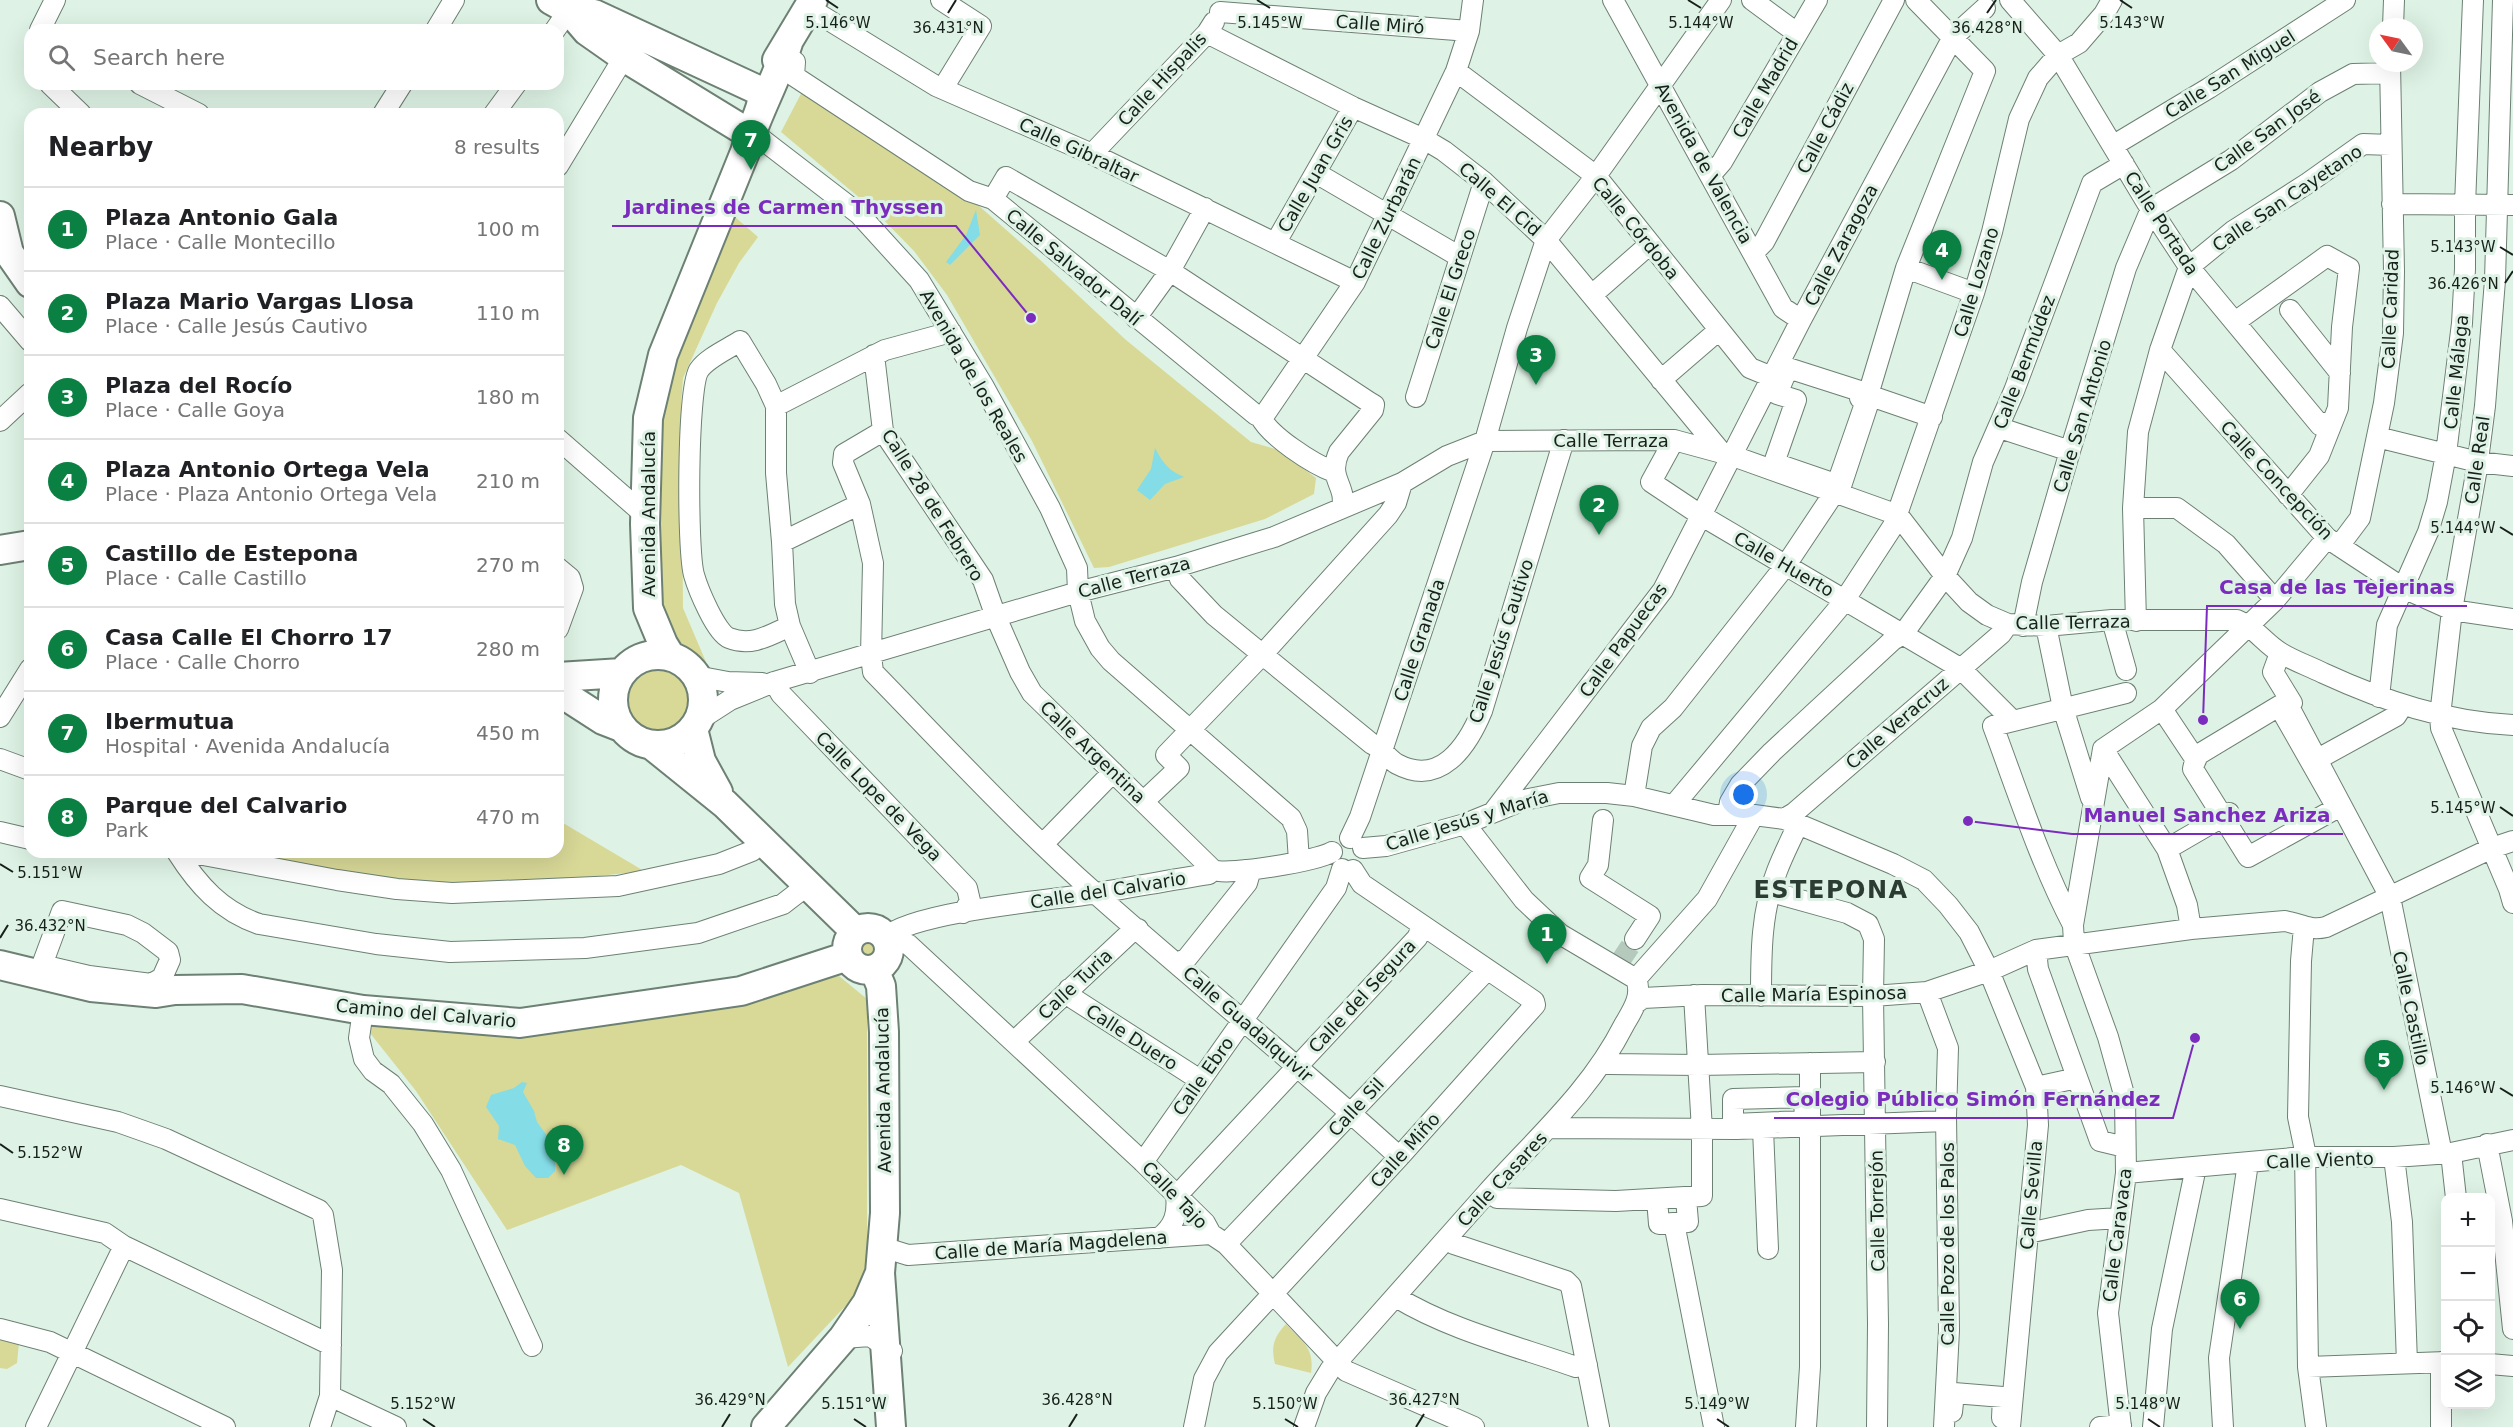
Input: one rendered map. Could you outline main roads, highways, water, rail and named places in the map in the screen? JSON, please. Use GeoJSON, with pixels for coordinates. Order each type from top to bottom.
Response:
{"type":"FeatureCollection","features":[{"type":"Feature","properties":{"kind":"main road","name":"Avenida Andalucía"},"geometry":{"type":"LineString","coordinates":[[671,657],[663,645],[648,608],[645,515],[646,450],[648,418],[654,389],[663,355],[731,183],[753,115],[811,4]]}},
{"type":"Feature","properties":{"kind":"main road","name":"Avenida de los Reales"},"geometry":{"type":"LineString","coordinates":[[563,10],[587,31],[624,57],[753,115]]}},
{"type":"Feature","properties":{"kind":"main road","name":"Avenida de los Reales"},"geometry":{"type":"LineString","coordinates":[[563,10],[594,14],[753,115]]}},
{"type":"Feature","properties":{"kind":"main road"},"geometry":{"type":"LineString","coordinates":[[0,216],[9,254],[24,275]]}},
{"type":"Feature","properties":{"kind":"main road"},"geometry":{"type":"LineString","coordinates":[[0,550],[24,547]]}},
{"type":"Feature","properties":{"kind":"main road","name":"Avenida Andalucía"},"geometry":{"type":"LineString","coordinates":[[627,668],[648,608]]}},
{"type":"Feature","properties":{"kind":"main road"},"geometry":{"type":"LineString","coordinates":[[621,727],[615,714],[613,700],[615,686],[627,668],[644,657],[658,655],[681,661],[696,676],[703,697],[696,724],[701,761],[725,804]]}},
{"type":"Feature","properties":{"kind":"main road"},"geometry":{"type":"LineString","coordinates":[[564,676],[627,668]]}},
{"type":"Feature","properties":{"kind":"main road"},"geometry":{"type":"LineString","coordinates":[[564,695],[595,715],[621,727],[636,740],[653,746],[725,804],[809,884],[852,944],[856,966],[868,970],[874,969],[887,959],[888,940],[876,928],[869,927],[852,944]]}},
{"type":"Feature","properties":{"kind":"main road"},"geometry":{"type":"LineString","coordinates":[[653,746],[670,743],[696,724]]}},
{"type":"Feature","properties":{"kind":"main road","name":"Camino del Calvario"},"geometry":{"type":"LineString","coordinates":[[0,965],[91,987],[156,993],[175,990],[242,989],[363,1010],[520,1023],[741,991],[852,944]]}},
{"type":"Feature","properties":{"kind":"main road","name":"Avenida Andalucía"},"geometry":{"type":"LineString","coordinates":[[874,969],[880,986],[884,1032],[886,1261],[884,1344],[891,1427]]}},
{"type":"Feature","properties":{"kind":"main road","name":"Avenida Andalucía"},"geometry":{"type":"LineString","coordinates":[[886,1261],[900,1385],[902,1427]]}},
{"type":"Feature","properties":{"kind":"main road"},"geometry":{"type":"LineString","coordinates":[[776,1422],[843,1338],[867,1303],[886,1261]]}},
{"type":"Feature","properties":{"kind":"water"},"geometry":{"type":"Polygon","coordinates":[[[976,210],[980,235],[950,265],[946,262],[966,235],[976,210]]]}},
{"type":"Feature","properties":{"kind":"water"},"geometry":{"type":"Polygon","coordinates":[[[1155,448],[1166,466],[1184,477],[1165,484],[1150,500],[1137,490],[1151,469],[1155,448]]]}},
{"type":"Feature","properties":{"kind":"water"},"geometry":{"type":"Polygon","coordinates":[[[522,1082],[527,1083],[523,1092],[534,1111],[537,1122],[548,1137],[549,1155],[555,1163],[555,1171],[548,1178],[536,1178],[525,1166],[515,1145],[498,1139],[499,1126],[486,1107],[491,1095],[514,1088],[522,1082]]]}},
{"type":"Feature","properties":{"kind":"tunnel"},"geometry":{"type":"LineString","coordinates":[[1619,963],[1635,939]]}},
{"type":"Feature","properties":{"kind":"place","name":"Ibermutua"},"geometry":{"type":"Point","coordinates":[751,170]}},
{"type":"Feature","properties":{"kind":"place","name":"Plaza Antonio Ortega Vela"},"geometry":{"type":"Point","coordinates":[1942,280]}},
{"type":"Feature","properties":{"kind":"place","name":"Jardines de Carmen Thyssen"},"geometry":{"type":"Point","coordinates":[1031,318]}},
{"type":"Feature","properties":{"kind":"place","name":"Plaza del Rocío"},"geometry":{"type":"Point","coordinates":[1536,385]}},
{"type":"Feature","properties":{"kind":"place","name":"Plaza Mario Vargas Llosa"},"geometry":{"type":"Point","coordinates":[1599,535]}},
{"type":"Feature","properties":{"kind":"place","name":"Casa de las Tejerinas"},"geometry":{"type":"Point","coordinates":[2203,720]}},
{"type":"Feature","properties":{"kind":"place","name":"Manuel Sanchez Ariza"},"geometry":{"type":"Point","coordinates":[1968,821]}},
{"type":"Feature","properties":{"kind":"place","name":"Plaza Antonio Gala"},"geometry":{"type":"Point","coordinates":[1547,964]}},
{"type":"Feature","properties":{"kind":"place","name":"Colegio Público Simón Fernández"},"geometry":{"type":"Point","coordinates":[2195,1038]}},
{"type":"Feature","properties":{"kind":"place","name":"Castillo de Estepona"},"geometry":{"type":"Point","coordinates":[2384,1090]}},
{"type":"Feature","properties":{"kind":"place","name":"Parque del Calvario"},"geometry":{"type":"Point","coordinates":[564,1175]}},
{"type":"Feature","properties":{"kind":"place","name":"Casa Calle El Chorro 17"},"geometry":{"type":"Point","coordinates":[2240,1329]}},
{"type":"Feature","properties":{"kind":"district","name":"ESTEPONA"},"geometry":{"type":"Point","coordinates":[1831,890]}}]}
